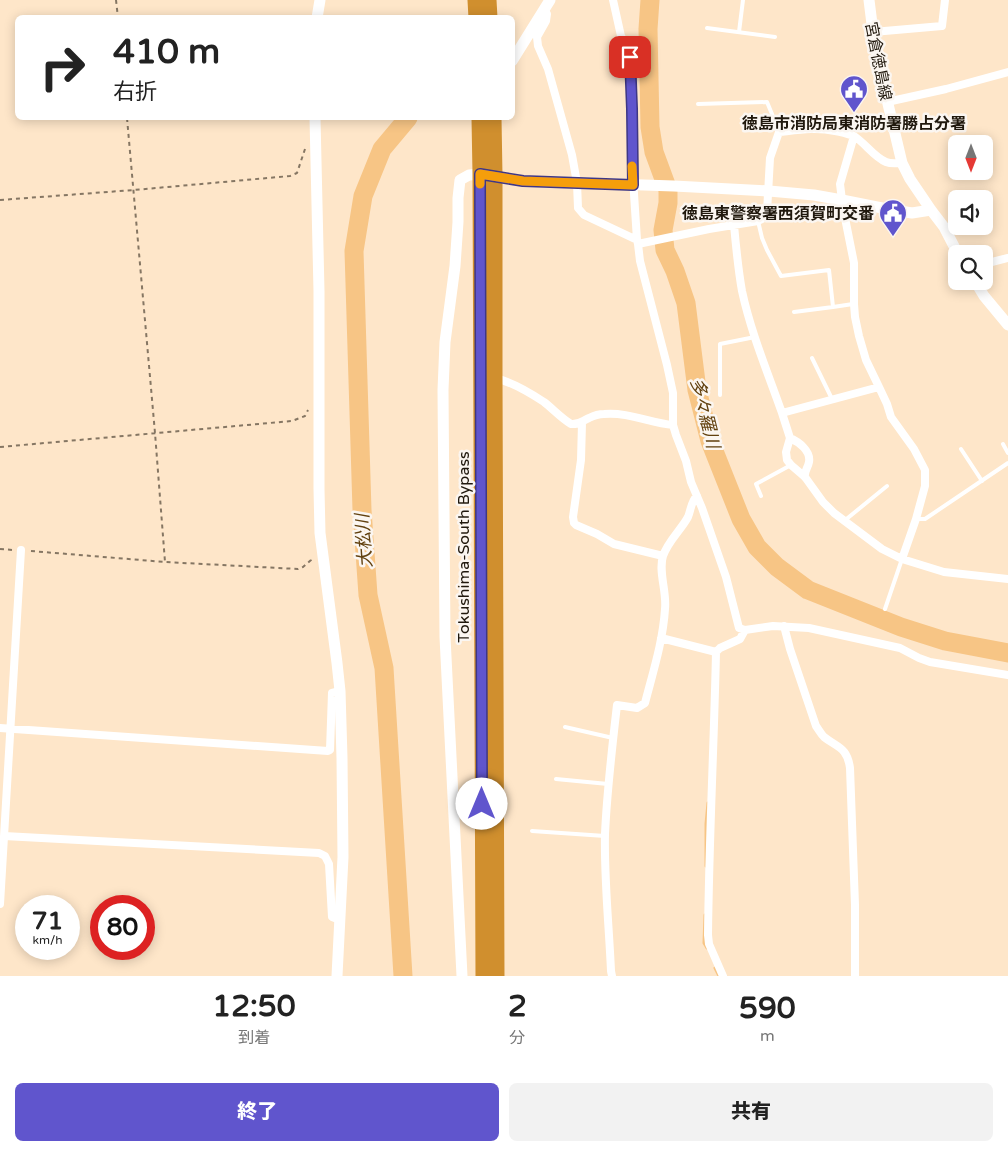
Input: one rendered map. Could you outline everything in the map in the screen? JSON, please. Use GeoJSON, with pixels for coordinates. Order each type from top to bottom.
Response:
{"type":"FeatureCollection","features":[{"type":"Feature","properties":{"kind":"highway"},"geometry":{"type":"LineString","coordinates":[[475,0],[476,15]]}},
{"type":"Feature","properties":{"kind":"highway"},"geometry":{"type":"LineString","coordinates":[[489,0],[490,15]]}},
{"type":"Feature","properties":{"kind":"highway","name":"Tokushima-South Bypass"},"geometry":{"type":"LineString","coordinates":[[478,120],[480,174],[483,976]]}},
{"type":"Feature","properties":{"kind":"highway","name":"Tokushima-South Bypass"},"geometry":{"type":"LineString","coordinates":[[494,120],[497,976]]}},
{"type":"Feature","properties":{"kind":"street"},"geometry":{"type":"LineString","coordinates":[[318,15],[320,0]]}},
{"type":"Feature","properties":{"kind":"street"},"geometry":{"type":"LineString","coordinates":[[515,56],[550,0]]}},
{"type":"Feature","properties":{"kind":"street"},"geometry":{"type":"LineString","coordinates":[[613,0],[621,36],[629,50],[630,57],[633,185],[640,261],[673,393],[676,435],[726,577],[739,628],[745,630],[773,626],[809,628],[900,648],[930,662],[1008,675]]}},
{"type":"Feature","properties":{"kind":"street","name":"宮倉徳島線"},"geometry":{"type":"LineString","coordinates":[[869,0],[872,32],[902,163],[910,179],[944,227],[953,245]]}},
{"type":"Feature","properties":{"kind":"street"},"geometry":{"type":"LineString","coordinates":[[872,32],[942,26],[945,0]]}},
{"type":"Feature","properties":{"kind":"street"},"geometry":{"type":"LineString","coordinates":[[544,10],[547,14],[546,21],[537,37],[538,46],[548,69],[572,155],[579,211],[638,242],[758,221],[764,218],[767,212],[770,158],[779,132],[802,129],[836,131],[861,140],[884,161],[892,164],[902,163]]}},
{"type":"Feature","properties":{"kind":"street"},"geometry":{"type":"LineString","coordinates":[[887,102],[946,89],[1008,72]]}},
{"type":"Feature","properties":{"kind":"street"},"geometry":{"type":"LineString","coordinates":[[315,120],[319,291],[320,533],[340,691],[342,758],[343,858],[337,976]]}},
{"type":"Feature","properties":{"kind":"street"},"geometry":{"type":"LineString","coordinates":[[854,136],[840,184],[854,263],[855,318],[866,360],[892,417],[914,449],[925,470],[925,486],[902,559]]}},
{"type":"Feature","properties":{"kind":"street"},"geometry":{"type":"LineString","coordinates":[[462,976],[445,638],[443,390],[446,342],[455,266],[460,180],[469,175],[480,174],[523,181],[769,191],[814,195],[912,213],[931,210]]}},
{"type":"Feature","properties":{"kind":"street"},"geometry":{"type":"LineString","coordinates":[[734,225],[742,289],[755,337],[790,438],[786,452],[787,460],[805,477],[823,502],[834,513],[882,549],[902,559],[944,572],[1008,579]]}},
{"type":"Feature","properties":{"kind":"street"},"geometry":{"type":"LineString","coordinates":[[993,262],[1008,258]]}},
{"type":"Feature","properties":{"kind":"street"},"geometry":{"type":"LineString","coordinates":[[980,290],[1008,325]]}},
{"type":"Feature","properties":{"kind":"street"},"geometry":{"type":"LineString","coordinates":[[495,378],[504,380],[543,402],[571,424],[577,425],[590,417],[602,414],[617,414],[674,425]]}},
{"type":"Feature","properties":{"kind":"street"},"geometry":{"type":"LineString","coordinates":[[782,413],[879,387]]}},
{"type":"Feature","properties":{"kind":"street"},"geometry":{"type":"LineString","coordinates":[[582,423],[581,460],[573,517],[574,523],[614,544],[663,556]]}},
{"type":"Feature","properties":{"kind":"street"},"geometry":{"type":"LineString","coordinates":[[790,438],[797,441],[805,449],[809,458],[809,463],[804,473],[805,477]]}},
{"type":"Feature","properties":{"kind":"street"},"geometry":{"type":"LineString","coordinates":[[612,976],[605,836],[608,784],[617,705],[637,708],[645,703],[661,638],[665,609],[666,597],[662,570],[663,556],[688,517],[694,499],[697,496]]}},
{"type":"Feature","properties":{"kind":"street"},"geometry":{"type":"LineString","coordinates":[[0,904],[21,550]]}},
{"type":"Feature","properties":{"kind":"street"},"geometry":{"type":"LineString","coordinates":[[784,626],[816,726],[823,736],[842,750],[848,757],[855,906],[855,976]]}},
{"type":"Feature","properties":{"kind":"street"},"geometry":{"type":"LineString","coordinates":[[723,976],[709,944],[708,935],[716,652],[720,648],[740,639],[745,630]]}},
{"type":"Feature","properties":{"kind":"street"},"geometry":{"type":"LineString","coordinates":[[661,638],[716,652]]}},
{"type":"Feature","properties":{"kind":"street"},"geometry":{"type":"LineString","coordinates":[[0,728],[328,751],[330,750],[332,693],[340,691]]}},
{"type":"Feature","properties":{"kind":"street"},"geometry":{"type":"LineString","coordinates":[[4,836],[319,853],[325,856],[329,864],[332,917],[340,920]]}},
{"type":"Feature","properties":{"kind":"lane"},"geometry":{"type":"LineString","coordinates":[[739,32],[743,0]]}},
{"type":"Feature","properties":{"kind":"lane"},"geometry":{"type":"LineString","coordinates":[[707,28],[775,37]]}},
{"type":"Feature","properties":{"kind":"lane"},"geometry":{"type":"LineString","coordinates":[[698,104],[767,102],[779,132]]}},
{"type":"Feature","properties":{"kind":"lane"},"geometry":{"type":"LineString","coordinates":[[758,221],[766,250],[781,276],[829,270],[833,307]]}},
{"type":"Feature","properties":{"kind":"lane"},"geometry":{"type":"LineString","coordinates":[[794,312],[854,304]]}},
{"type":"Feature","properties":{"kind":"lane"},"geometry":{"type":"LineString","coordinates":[[720,395],[720,344],[755,337]]}},
{"type":"Feature","properties":{"kind":"lane"},"geometry":{"type":"LineString","coordinates":[[812,358],[832,400]]}},
{"type":"Feature","properties":{"kind":"lane"},"geometry":{"type":"LineString","coordinates":[[1003,444],[1008,453]]}},
{"type":"Feature","properties":{"kind":"lane"},"geometry":{"type":"LineString","coordinates":[[962,449],[982,481]]}},
{"type":"Feature","properties":{"kind":"lane"},"geometry":{"type":"LineString","coordinates":[[916,519],[925,519],[1008,463]]}},
{"type":"Feature","properties":{"kind":"lane"},"geometry":{"type":"LineString","coordinates":[[761,496],[756,484],[791,465]]}},
{"type":"Feature","properties":{"kind":"lane"},"geometry":{"type":"LineString","coordinates":[[844,521],[887,486]]}},
{"type":"Feature","properties":{"kind":"lane"},"geometry":{"type":"LineString","coordinates":[[885,609],[902,559]]}},
{"type":"Feature","properties":{"kind":"lane"},"geometry":{"type":"LineString","coordinates":[[565,727],[613,738]]}},
{"type":"Feature","properties":{"kind":"lane"},"geometry":{"type":"LineString","coordinates":[[556,779],[608,784]]}},
{"type":"Feature","properties":{"kind":"lane"},"geometry":{"type":"LineString","coordinates":[[532,832],[605,836]]}},
{"type":"Feature","properties":{"kind":"path"},"geometry":{"type":"LineString","coordinates":[[116,0],[118,15]]}},
{"type":"Feature","properties":{"kind":"path"},"geometry":{"type":"LineString","coordinates":[[127,120],[165,562]]}},
{"type":"Feature","properties":{"kind":"path"},"geometry":{"type":"LineString","coordinates":[[0,200],[290,176],[297,173],[305,147],[314,138]]}},
{"type":"Feature","properties":{"kind":"path"},"geometry":{"type":"LineString","coordinates":[[0,447],[292,421],[305,416],[309,409]]}},
{"type":"Feature","properties":{"kind":"path"},"geometry":{"type":"LineString","coordinates":[[0,549],[165,562],[298,569],[311,560],[311,551]]}},
{"type":"Feature","properties":{"kind":"waterway","name":"多々羅川"},"geometry":{"type":"LineString","coordinates":[[650,0],[648,29],[650,127],[654,152],[668,190],[668,203],[663,230],[665,250],[675,271],[686,303],[697,390],[710,441],[741,519],[757,547],[777,567],[808,590],[901,627],[945,641],[1008,653]]}},
{"type":"Feature","properties":{"kind":"waterway","name":"大松川"},"geometry":{"type":"LineString","coordinates":[[403,976],[384,668],[368,595],[362,510],[354,251],[363,196],[382,149],[406,120]]}},
{"type":"Feature","properties":{"kind":"waterway"},"geometry":{"type":"LineString","coordinates":[[706,866],[708,803]]}},
{"type":"Feature","properties":{"kind":"waterway"},"geometry":{"type":"LineString","coordinates":[[705,915],[704,943],[707,948]]}},
{"type":"Feature","properties":{"kind":"waterway"},"geometry":{"type":"LineString","coordinates":[[715,968],[719,976]]}},
{"type":"Feature","properties":{"kind":"slow traffic"},"geometry":{"type":"LineString","coordinates":[[480,184],[480,174],[523,181],[633,185],[632,166]]}},
{"type":"Feature","properties":{"kind":"place","name":"徳島市消防局東消防署勝占分署"},"geometry":{"type":"Point","coordinates":[854,113]}},
{"type":"Feature","properties":{"kind":"place","name":"徳島東警察署西須賀町交番"},"geometry":{"type":"Point","coordinates":[893,237]}},
{"type":"Feature","properties":{"kind":"route"},"geometry":{"type":"LineString","coordinates":[[482,804],[480,174],[523,181],[633,185],[630,57]]}}]}
